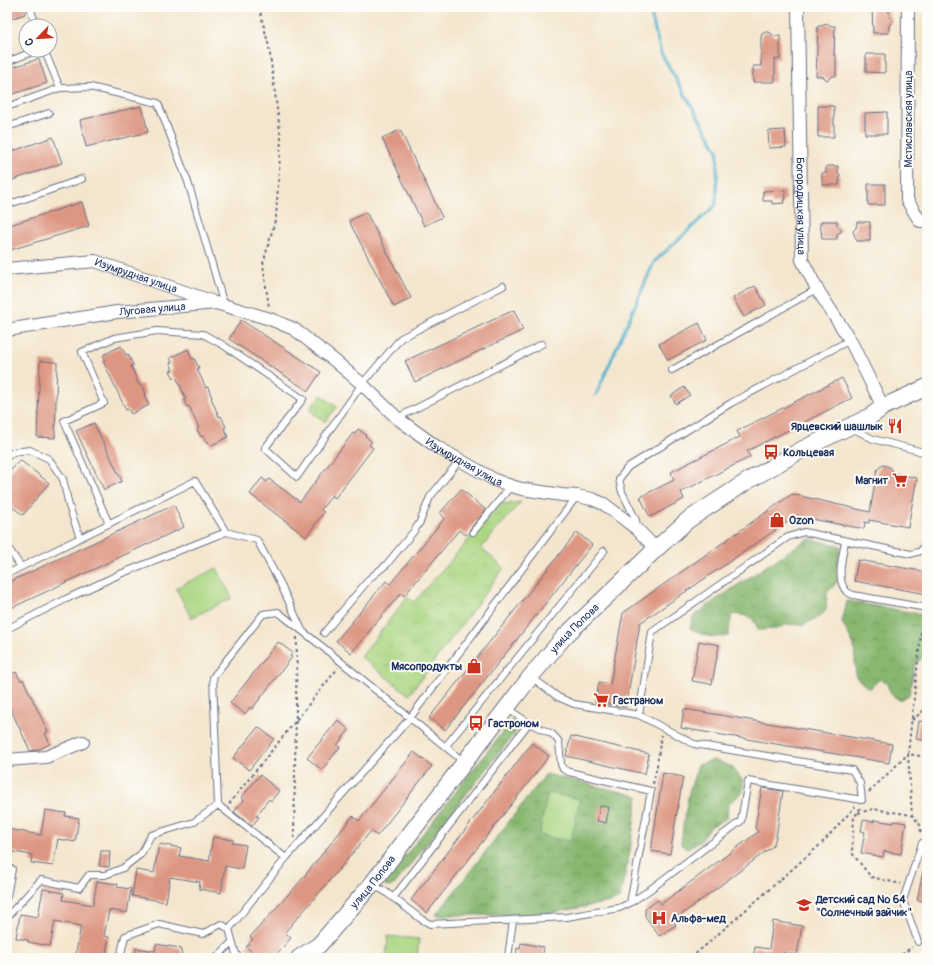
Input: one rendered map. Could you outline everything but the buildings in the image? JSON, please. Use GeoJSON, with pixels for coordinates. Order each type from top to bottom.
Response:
{"type":"FeatureCollection","features":[{"type":"Feature","properties":{"kind":"street","name":"Богородицкая улица"},"geometry":{"type":"LineString","coordinates":[[798,7],[802,260],[817,289],[850,340],[883,407]]}},
{"type":"Feature","properties":{"kind":"street","name":"Мстиславская улица"},"geometry":{"type":"LineString","coordinates":[[908,7],[908,200],[920,221],[927,221]]}},
{"type":"Feature","properties":{"kind":"street","name":"Изумрудная улица"},"geometry":{"type":"LineString","coordinates":[[7,269],[95,261],[220,304]]}},
{"type":"Feature","properties":{"kind":"street","name":"Луговая улица"},"geometry":{"type":"LineString","coordinates":[[7,330],[117,312],[220,304],[270,319],[294,329]]}},
{"type":"Feature","properties":{"kind":"street","name":"Изумрудная улица"},"geometry":{"type":"LineString","coordinates":[[294,329],[362,384],[397,418],[437,447],[495,480],[511,486],[522,489],[577,496],[592,499],[604,504],[637,529],[656,548]]}},
{"type":"Feature","properties":{"kind":"street","name":"улица Попова"},"geometry":{"type":"LineString","coordinates":[[299,958],[318,945],[371,886],[464,762],[532,675],[564,637],[656,548],[688,520],[746,482],[803,449],[871,416],[883,407],[927,387]]}},
{"type":"Feature","properties":{"kind":"street"},"geometry":{"type":"LineString","coordinates":[[7,760],[46,758],[83,742]]}},
{"type":"Feature","properties":{"kind":"lane"},"geometry":{"type":"LineString","coordinates":[[30,7],[33,18]]}},
{"type":"Feature","properties":{"kind":"lane"},"geometry":{"type":"LineString","coordinates":[[7,62],[18,58]]}},
{"type":"Feature","properties":{"kind":"lane"},"geometry":{"type":"LineString","coordinates":[[47,58],[60,88]]}},
{"type":"Feature","properties":{"kind":"lane"},"geometry":{"type":"LineString","coordinates":[[7,107],[60,88],[90,87],[158,103],[188,182],[220,304]]}},
{"type":"Feature","properties":{"kind":"lane"},"geometry":{"type":"LineString","coordinates":[[7,127],[49,113]]}},
{"type":"Feature","properties":{"kind":"lane"},"geometry":{"type":"LineString","coordinates":[[7,204],[82,179]]}},
{"type":"Feature","properties":{"kind":"lane"},"geometry":{"type":"LineString","coordinates":[[109,524],[64,421],[104,403],[82,352],[114,338],[157,331],[203,334],[223,345],[303,399],[265,448],[297,477],[362,384],[401,338],[502,286]]}},
{"type":"Feature","properties":{"kind":"lane"},"geometry":{"type":"LineString","coordinates":[[672,370],[817,289]]}},
{"type":"Feature","properties":{"kind":"lane"},"geometry":{"type":"LineString","coordinates":[[637,529],[636,520],[622,492],[619,479],[628,467],[731,403],[850,340]]}},
{"type":"Feature","properties":{"kind":"lane"},"geometry":{"type":"LineString","coordinates":[[397,418],[542,344]]}},
{"type":"Feature","properties":{"kind":"lane"},"geometry":{"type":"LineString","coordinates":[[849,426],[873,439],[927,453]]}},
{"type":"Feature","properties":{"kind":"lane"},"geometry":{"type":"LineString","coordinates":[[7,457],[13,452],[30,450],[49,459],[63,479],[69,506],[80,538]]}},
{"type":"Feature","properties":{"kind":"lane"},"geometry":{"type":"LineString","coordinates":[[324,633],[370,578],[386,565],[414,531],[420,522],[430,497],[460,460]]}},
{"type":"Feature","properties":{"kind":"lane"},"geometry":{"type":"LineString","coordinates":[[7,574],[195,481],[226,532]]}},
{"type":"Feature","properties":{"kind":"lane"},"geometry":{"type":"LineString","coordinates":[[473,532],[511,486]]}},
{"type":"Feature","properties":{"kind":"lane"},"geometry":{"type":"LineString","coordinates":[[229,929],[286,858],[410,718],[577,496]]}},
{"type":"Feature","properties":{"kind":"lane"},"geometry":{"type":"LineString","coordinates":[[7,629],[120,574],[226,532],[257,540],[280,583],[303,632]]}},
{"type":"Feature","properties":{"kind":"lane"},"geometry":{"type":"LineString","coordinates":[[639,715],[652,632],[788,536],[804,532],[911,554],[921,551],[927,534]]}},
{"type":"Feature","properties":{"kind":"lane"},"geometry":{"type":"LineString","coordinates":[[845,541],[840,575],[842,585],[847,591],[853,595],[926,608]]}},
{"type":"Feature","properties":{"kind":"lane"},"geometry":{"type":"LineString","coordinates":[[7,546],[21,567]]}},
{"type":"Feature","properties":{"kind":"lane"},"geometry":{"type":"LineString","coordinates":[[445,747],[604,551]]}},
{"type":"Feature","properties":{"kind":"lane"},"geometry":{"type":"LineString","coordinates":[[286,858],[218,805],[213,677],[263,614],[278,612],[342,662],[464,762]]}},
{"type":"Feature","properties":{"kind":"lane"},"geometry":{"type":"LineString","coordinates":[[371,886],[382,890],[430,924],[567,918],[619,908],[630,903],[741,821],[748,781],[862,800],[860,783],[852,770],[694,744],[639,715],[574,704],[558,697],[538,682],[532,675]]}},
{"type":"Feature","properties":{"kind":"lane"},"geometry":{"type":"LineString","coordinates":[[506,708],[529,723],[552,734],[556,738],[559,742],[561,764],[563,769],[569,772],[651,791],[630,903]]}},
{"type":"Feature","properties":{"kind":"lane"},"geometry":{"type":"LineString","coordinates":[[393,898],[529,723]]}},
{"type":"Feature","properties":{"kind":"lane"},"geometry":{"type":"LineString","coordinates":[[7,917],[41,880],[79,888],[89,875],[106,875],[122,868],[141,854],[151,835],[194,822],[218,805]]}},
{"type":"Feature","properties":{"kind":"lane"},"geometry":{"type":"LineString","coordinates":[[918,942],[903,900],[924,844]]}},
{"type":"Feature","properties":{"kind":"lane"},"geometry":{"type":"LineString","coordinates":[[7,896],[12,869]]}},
{"type":"Feature","properties":{"kind":"lane"},"geometry":{"type":"LineString","coordinates":[[508,958],[513,920]]}},
{"type":"Feature","properties":{"kind":"lane"},"geometry":{"type":"LineString","coordinates":[[120,958],[125,936],[159,924],[203,934],[221,924],[229,929],[236,954],[239,958]]}},
{"type":"Feature","properties":{"kind":"lane"},"geometry":{"type":"LineString","coordinates":[[216,958],[232,942]]}},
{"type":"Feature","properties":{"kind":"path"},"geometry":{"type":"LineString","coordinates":[[259,7],[269,47],[281,139],[276,217],[263,264],[270,319]]}},
{"type":"Feature","properties":{"kind":"path"},"geometry":{"type":"LineString","coordinates":[[924,844],[920,825],[912,815],[908,754],[926,608]]}},
{"type":"Feature","properties":{"kind":"path"},"geometry":{"type":"LineString","coordinates":[[294,850],[297,627]]}},
{"type":"Feature","properties":{"kind":"path"},"geometry":{"type":"LineString","coordinates":[[224,810],[342,662]]}},
{"type":"Feature","properties":{"kind":"path"},"geometry":{"type":"LineString","coordinates":[[912,720],[927,708]]}},
{"type":"Feature","properties":{"kind":"path"},"geometry":{"type":"LineString","coordinates":[[651,791],[657,766],[662,727]]}},
{"type":"Feature","properties":{"kind":"path"},"geometry":{"type":"LineString","coordinates":[[908,754],[927,757]]}},
{"type":"Feature","properties":{"kind":"path"},"geometry":{"type":"LineString","coordinates":[[691,958],[821,844],[908,754]]}},
{"type":"Feature","properties":{"kind":"path"},"geometry":{"type":"LineString","coordinates":[[862,800],[858,813],[854,816],[852,853],[870,877],[908,886]]}},
{"type":"Feature","properties":{"kind":"path"},"geometry":{"type":"LineString","coordinates":[[858,813],[873,809],[912,815]]}},
{"type":"Feature","properties":{"kind":"path"},"geometry":{"type":"LineString","coordinates":[[897,958],[918,942]]}},
{"type":"Feature","properties":{"kind":"green space"},"geometry":{"type":"Polygon","coordinates":[[[321,395],[337,407],[325,422],[309,410],[321,395]]]}},
{"type":"Feature","properties":{"kind":"green space"},"geometry":{"type":"Polygon","coordinates":[[[521,502],[481,548],[504,568],[409,695],[361,657],[407,597],[414,602],[500,504],[521,502]]]}},
{"type":"Feature","properties":{"kind":"green space"},"geometry":{"type":"Polygon","coordinates":[[[808,539],[841,546],[836,570],[837,582],[827,593],[826,609],[821,616],[803,625],[787,624],[776,629],[759,630],[752,618],[732,614],[728,636],[722,637],[704,635],[690,628],[693,617],[714,601],[808,539]]]}},
{"type":"Feature","properties":{"kind":"green space"},"geometry":{"type":"Polygon","coordinates":[[[217,568],[232,598],[191,618],[176,588],[217,568]]]}},
{"type":"Feature","properties":{"kind":"green space"},"geometry":{"type":"Polygon","coordinates":[[[847,601],[927,615],[927,654],[915,664],[909,695],[899,700],[890,693],[887,683],[880,679],[869,689],[856,677],[854,645],[842,622],[847,601]]]}},
{"type":"Feature","properties":{"kind":"green space"},"geometry":{"type":"Polygon","coordinates":[[[512,720],[518,722],[518,729],[395,884],[389,887],[386,886],[384,883],[512,720]]]}},
{"type":"Feature","properties":{"kind":"green space"},"geometry":{"type":"Polygon","coordinates":[[[714,760],[732,767],[743,781],[743,792],[728,804],[727,818],[710,827],[701,841],[687,848],[681,845],[689,792],[698,765],[714,760]]]}},
{"type":"Feature","properties":{"kind":"green space"},"geometry":{"type":"Polygon","coordinates":[[[546,774],[638,796],[630,851],[620,898],[610,902],[558,912],[520,915],[436,915],[546,774]]]}},
{"type":"Feature","properties":{"kind":"green space"},"geometry":{"type":"Polygon","coordinates":[[[548,793],[580,799],[571,841],[539,835],[548,793]]]}},
{"type":"Feature","properties":{"kind":"green space"},"geometry":{"type":"Polygon","coordinates":[[[388,936],[419,939],[417,958],[386,958],[388,936]]]}},
{"type":"Feature","properties":{"kind":"waterway"},"geometry":{"type":"LineString","coordinates":[[596,395],[654,262],[716,205],[718,151],[661,53],[649,7]]}},
{"type":"Feature","properties":{"kind":"place","name":"Ярцевский шашлык"},"geometry":{"type":"Point","coordinates":[895,426]}},
{"type":"Feature","properties":{"kind":"place","name":"Кольцевая"},"geometry":{"type":"Point","coordinates":[771,452]}},
{"type":"Feature","properties":{"kind":"place","name":"Магнит"},"geometry":{"type":"Point","coordinates":[900,480]}},
{"type":"Feature","properties":{"kind":"place","name":"Ozon"},"geometry":{"type":"Point","coordinates":[777,520]}},
{"type":"Feature","properties":{"kind":"place","name":"Мясопродукты"},"geometry":{"type":"Point","coordinates":[474,666]}},
{"type":"Feature","properties":{"kind":"place","name":"Гастраном"},"geometry":{"type":"Point","coordinates":[601,700]}},
{"type":"Feature","properties":{"kind":"place","name":"Гастроном"},"geometry":{"type":"Point","coordinates":[476,723]}},
{"type":"Feature","properties":{"kind":"place","name":"Детский сад № 64 \"Солнечный зайчик\""},"geometry":{"type":"Point","coordinates":[804,905]}},
{"type":"Feature","properties":{"kind":"place","name":"Альфа-мед"},"geometry":{"type":"Point","coordinates":[659,918]}}]}
